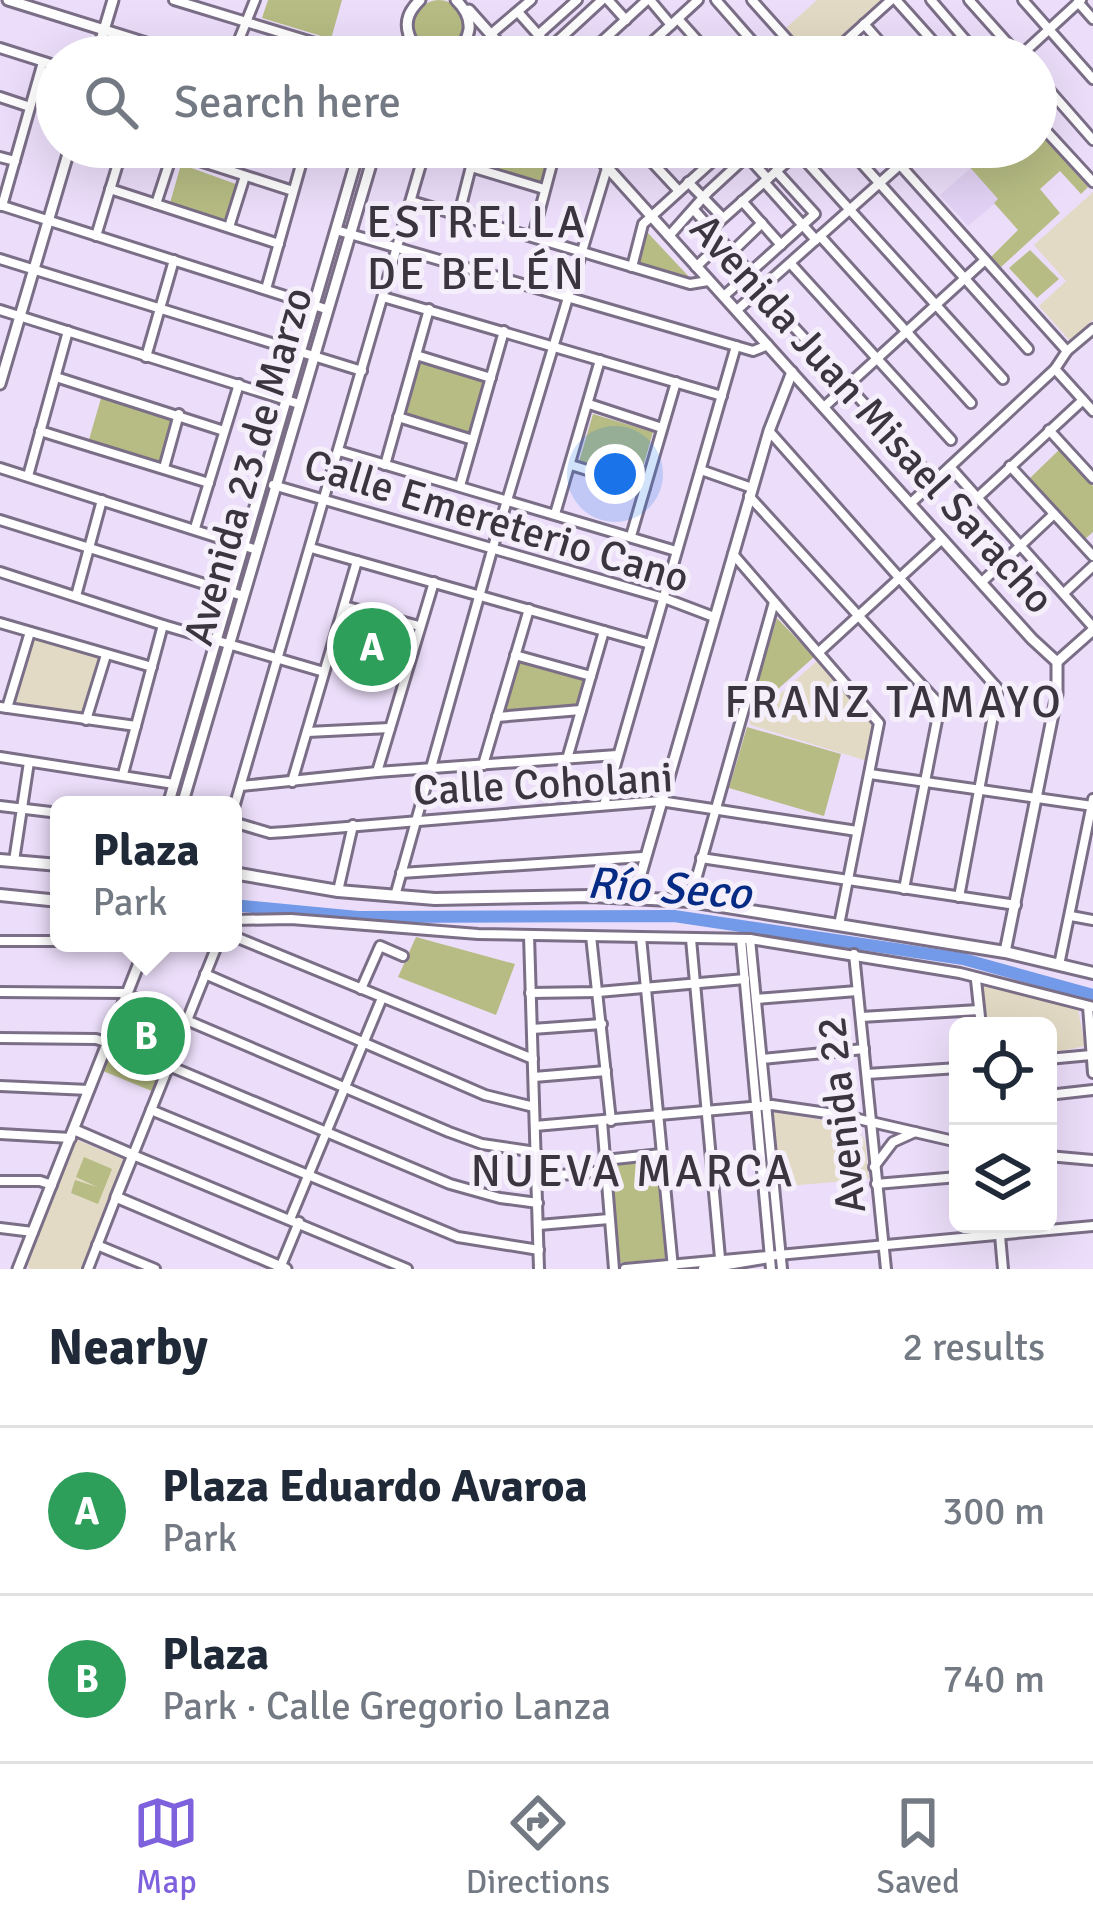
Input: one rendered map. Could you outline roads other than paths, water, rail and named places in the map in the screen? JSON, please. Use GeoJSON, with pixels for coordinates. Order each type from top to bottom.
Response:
{"type":"FeatureCollection","features":[{"type":"Feature","properties":{"kind":"main road"},"geometry":{"type":"LineString","coordinates":[[0,860],[50,864]]}},
{"type":"Feature","properties":{"kind":"main road"},"geometry":{"type":"LineString","coordinates":[[242,874],[338,890],[476,901],[690,901],[1005,952],[1093,973]]}},
{"type":"Feature","properties":{"kind":"main road"},"geometry":{"type":"LineString","coordinates":[[0,895],[50,900]]}},
{"type":"Feature","properties":{"kind":"street"},"geometry":{"type":"LineString","coordinates":[[8,0],[123,36]]}},
{"type":"Feature","properties":{"kind":"street"},"geometry":{"type":"LineString","coordinates":[[102,36],[113,0]]}},
{"type":"Feature","properties":{"kind":"street"},"geometry":{"type":"LineString","coordinates":[[173,0],[293,36]]}},
{"type":"Feature","properties":{"kind":"street"},"geometry":{"type":"LineString","coordinates":[[239,36],[255,0]]}},
{"type":"Feature","properties":{"kind":"street"},"geometry":{"type":"LineString","coordinates":[[409,36],[408,17],[420,0]]}},
{"type":"Feature","properties":{"kind":"street"},"geometry":{"type":"LineString","coordinates":[[456,0],[491,34],[531,0]]}},
{"type":"Feature","properties":{"kind":"street"},"geometry":{"type":"LineString","coordinates":[[468,11],[480,0]]}},
{"type":"Feature","properties":{"kind":"street"},"geometry":{"type":"LineString","coordinates":[[518,13],[538,35],[577,0]]}},
{"type":"Feature","properties":{"kind":"street"},"geometry":{"type":"LineString","coordinates":[[564,36],[605,0],[626,20]]}},
{"type":"Feature","properties":{"kind":"street"},"geometry":{"type":"LineString","coordinates":[[610,36],[648,0],[688,36]]}},
{"type":"Feature","properties":{"kind":"street"},"geometry":{"type":"LineString","coordinates":[[716,0],[748,36]]}},
{"type":"Feature","properties":{"kind":"street"},"geometry":{"type":"LineString","coordinates":[[752,0],[784,36]]}},
{"type":"Feature","properties":{"kind":"street"},"geometry":{"type":"LineString","coordinates":[[853,36],[894,0],[927,36]]}},
{"type":"Feature","properties":{"kind":"street"},"geometry":{"type":"LineString","coordinates":[[931,0],[962,36]]}},
{"type":"Feature","properties":{"kind":"street"},"geometry":{"type":"LineString","coordinates":[[968,0],[1001,36]]}},
{"type":"Feature","properties":{"kind":"street"},"geometry":{"type":"LineString","coordinates":[[1023,0],[1056,36]]}},
{"type":"Feature","properties":{"kind":"street"},"geometry":{"type":"LineString","coordinates":[[1042,36],[1079,1],[1093,19]]}},
{"type":"Feature","properties":{"kind":"street"},"geometry":{"type":"LineString","coordinates":[[659,36],[693,2]]}},
{"type":"Feature","properties":{"kind":"street"},"geometry":{"type":"LineString","coordinates":[[466,36],[468,11]]}},
{"type":"Feature","properties":{"kind":"street"},"geometry":{"type":"LineString","coordinates":[[864,25],[874,36]]}},
{"type":"Feature","properties":{"kind":"street"},"geometry":{"type":"LineString","coordinates":[[1057,37],[1093,79]]}},
{"type":"Feature","properties":{"kind":"street"},"geometry":{"type":"LineString","coordinates":[[0,49],[36,60]]}},
{"type":"Feature","properties":{"kind":"street"},"geometry":{"type":"LineString","coordinates":[[36,86],[1,206],[326,310]]}},
{"type":"Feature","properties":{"kind":"street"},"geometry":{"type":"LineString","coordinates":[[0,98],[30,107]]}},
{"type":"Feature","properties":{"kind":"street"},"geometry":{"type":"LineString","coordinates":[[1057,99],[1093,140]]}},
{"type":"Feature","properties":{"kind":"street"},"geometry":{"type":"LineString","coordinates":[[1057,143],[1093,182]]}},
{"type":"Feature","properties":{"kind":"street"},"geometry":{"type":"LineString","coordinates":[[0,157],[15,161]]}},
{"type":"Feature","properties":{"kind":"street"},"geometry":{"type":"LineString","coordinates":[[1084,173],[1093,165]]}},
{"type":"Feature","properties":{"kind":"street"},"geometry":{"type":"LineString","coordinates":[[0,384],[64,168]]}},
{"type":"Feature","properties":{"kind":"street"},"geometry":{"type":"LineString","coordinates":[[96,236],[116,168]]}},
{"type":"Feature","properties":{"kind":"street"},"geometry":{"type":"LineString","coordinates":[[156,204],[168,168]]}},
{"type":"Feature","properties":{"kind":"street"},"geometry":{"type":"LineString","coordinates":[[221,168],[293,191]]}},
{"type":"Feature","properties":{"kind":"street"},"geometry":{"type":"LineString","coordinates":[[266,290],[299,168]]}},
{"type":"Feature","properties":{"kind":"street","name":"Avenida 23 de Marzo"},"geometry":{"type":"LineString","coordinates":[[171,796],[354,168]]}},
{"type":"Feature","properties":{"kind":"street","name":"Avenida 23 de Marzo"},"geometry":{"type":"LineString","coordinates":[[185,796],[370,168]]}},
{"type":"Feature","properties":{"kind":"street"},"geometry":{"type":"LineString","coordinates":[[238,796],[420,168]]}},
{"type":"Feature","properties":{"kind":"street"},"geometry":{"type":"LineString","coordinates":[[459,214],[471,168]]}},
{"type":"Feature","properties":{"kind":"street"},"geometry":{"type":"LineString","coordinates":[[474,168],[545,189]]}},
{"type":"Feature","properties":{"kind":"street"},"geometry":{"type":"LineString","coordinates":[[533,236],[548,168]]}},
{"type":"Feature","properties":{"kind":"street"},"geometry":{"type":"LineString","coordinates":[[395,896],[493,547],[608,168]]}},
{"type":"Feature","properties":{"kind":"street","name":"Avenida Juan Misael Saracho"},"geometry":{"type":"LineString","coordinates":[[608,168],[1058,662],[1057,694],[1005,952]]}},
{"type":"Feature","properties":{"kind":"street"},"geometry":{"type":"LineString","coordinates":[[658,168],[678,190]]}},
{"type":"Feature","properties":{"kind":"street"},"geometry":{"type":"LineString","coordinates":[[632,267],[643,224],[704,168]]}},
{"type":"Feature","properties":{"kind":"street"},"geometry":{"type":"LineString","coordinates":[[668,236],[708,191],[737,168]]}},
{"type":"Feature","properties":{"kind":"street"},"geometry":{"type":"LineString","coordinates":[[756,168],[802,225],[971,404]]}},
{"type":"Feature","properties":{"kind":"street"},"geometry":{"type":"LineString","coordinates":[[711,229],[779,168]]}},
{"type":"Feature","properties":{"kind":"street"},"geometry":{"type":"LineString","coordinates":[[812,168],[1003,379]]}},
{"type":"Feature","properties":{"kind":"street"},"geometry":{"type":"LineString","coordinates":[[866,168],[1028,349]]}},
{"type":"Feature","properties":{"kind":"street"},"geometry":{"type":"LineString","coordinates":[[737,310],[896,168]]}},
{"type":"Feature","properties":{"kind":"street"},"geometry":{"type":"LineString","coordinates":[[903,168],[1066,351]]}},
{"type":"Feature","properties":{"kind":"street"},"geometry":{"type":"LineString","coordinates":[[724,296],[815,214],[776,171]]}},
{"type":"Feature","properties":{"kind":"street"},"geometry":{"type":"LineString","coordinates":[[229,227],[245,176]]}},
{"type":"Feature","properties":{"kind":"street"},"geometry":{"type":"LineString","coordinates":[[688,182],[723,218]]}},
{"type":"Feature","properties":{"kind":"street"},"geometry":{"type":"LineString","coordinates":[[110,189],[279,244]]}},
{"type":"Feature","properties":{"kind":"street"},"geometry":{"type":"LineString","coordinates":[[411,201],[690,284],[708,281]]}},
{"type":"Feature","properties":{"kind":"street"},"geometry":{"type":"LineString","coordinates":[[742,201],[781,245]]}},
{"type":"Feature","properties":{"kind":"street"},"geometry":{"type":"LineString","coordinates":[[694,210],[750,273]]}},
{"type":"Feature","properties":{"kind":"street"},"geometry":{"type":"LineString","coordinates":[[732,252],[762,224]]}},
{"type":"Feature","properties":{"kind":"street"},"geometry":{"type":"LineString","coordinates":[[336,230],[753,351],[768,345]]}},
{"type":"Feature","properties":{"kind":"street"},"geometry":{"type":"LineString","coordinates":[[696,267],[722,242]]}},
{"type":"Feature","properties":{"kind":"street"},"geometry":{"type":"LineString","coordinates":[[0,259],[362,371]]}},
{"type":"Feature","properties":{"kind":"street"},"geometry":{"type":"LineString","coordinates":[[146,357],[173,260]]}},
{"type":"Feature","properties":{"kind":"street"},"geometry":{"type":"LineString","coordinates":[[824,407],[985,260]]}},
{"type":"Feature","properties":{"kind":"street"},"geometry":{"type":"LineString","coordinates":[[791,263],[951,440]]}},
{"type":"Feature","properties":{"kind":"street"},"geometry":{"type":"LineString","coordinates":[[760,290],[935,481]]}},
{"type":"Feature","properties":{"kind":"street"},"geometry":{"type":"LineString","coordinates":[[383,297],[722,396]]}},
{"type":"Feature","properties":{"kind":"street"},"geometry":{"type":"LineString","coordinates":[[385,465],[429,309]]}},
{"type":"Feature","properties":{"kind":"street"},"geometry":{"type":"LineString","coordinates":[[0,310],[299,404]]}},
{"type":"Feature","properties":{"kind":"street"},"geometry":{"type":"LineString","coordinates":[[460,486],[504,331]]}},
{"type":"Feature","properties":{"kind":"street"},"geometry":{"type":"LineString","coordinates":[[28,476],[68,332]]}},
{"type":"Feature","properties":{"kind":"street"},"geometry":{"type":"LineString","coordinates":[[912,502],[1055,369],[1066,351],[1091,335]]}},
{"type":"Feature","properties":{"kind":"street"},"geometry":{"type":"LineString","coordinates":[[604,805],[736,346]]}},
{"type":"Feature","properties":{"kind":"street"},"geometry":{"type":"LineString","coordinates":[[416,355],[491,378]]}},
{"type":"Feature","properties":{"kind":"street"},"geometry":{"type":"LineString","coordinates":[[555,514],[600,359]]}},
{"type":"Feature","properties":{"kind":"street"},"geometry":{"type":"LineString","coordinates":[[1055,369],[1093,411]]}},
{"type":"Feature","properties":{"kind":"street"},"geometry":{"type":"LineString","coordinates":[[634,898],[750,492],[792,372]]}},
{"type":"Feature","properties":{"kind":"street"},"geometry":{"type":"LineString","coordinates":[[56,377],[224,431]]}},
{"type":"Feature","properties":{"kind":"street"},"geometry":{"type":"LineString","coordinates":[[631,536],[676,382]]}},
{"type":"Feature","properties":{"kind":"street"},"geometry":{"type":"LineString","coordinates":[[195,528],[239,384]]}},
{"type":"Feature","properties":{"kind":"street"},"geometry":{"type":"LineString","coordinates":[[977,498],[1083,400]]}},
{"type":"Feature","properties":{"kind":"street"},"geometry":{"type":"LineString","coordinates":[[589,404],[662,428]]}},
{"type":"Feature","properties":{"kind":"street"},"geometry":{"type":"LineString","coordinates":[[164,468],[179,414]]}},
{"type":"Feature","properties":{"kind":"street"},"geometry":{"type":"LineString","coordinates":[[398,417],[473,440]]}},
{"type":"Feature","properties":{"kind":"street"},"geometry":{"type":"LineString","coordinates":[[1049,430],[1093,478]]}},
{"type":"Feature","properties":{"kind":"street"},"geometry":{"type":"LineString","coordinates":[[40,431],[209,483]]}},
{"type":"Feature","properties":{"kind":"street"},"geometry":{"type":"LineString","coordinates":[[769,431],[998,689],[959,897]]}},
{"type":"Feature","properties":{"kind":"street"},"geometry":{"type":"LineString","coordinates":[[339,451],[676,551]]}},
{"type":"Feature","properties":{"kind":"street"},"geometry":{"type":"LineString","coordinates":[[571,465],[644,488]]}},
{"type":"Feature","properties":{"kind":"street"},"geometry":{"type":"LineString","coordinates":[[950,466],[1092,631],[1058,662]]}},
{"type":"Feature","properties":{"kind":"street"},"geometry":{"type":"LineString","coordinates":[[1010,466],[1093,556]]}},
{"type":"Feature","properties":{"kind":"street"},"geometry":{"type":"LineString","coordinates":[[0,468],[257,550]]}},
{"type":"Feature","properties":{"kind":"street"},"geometry":{"type":"LineString","coordinates":[[701,470],[750,492],[940,705],[904,889]]}},
{"type":"Feature","properties":{"kind":"street","name":"Calle Emereterio Cano"},"geometry":{"type":"LineString","coordinates":[[261,482],[493,547],[714,617]]}},
{"type":"Feature","properties":{"kind":"street"},"geometry":{"type":"LineString","coordinates":[[76,596],[102,500]]}},
{"type":"Feature","properties":{"kind":"street"},"geometry":{"type":"LineString","coordinates":[[983,581],[1054,514]]}},
{"type":"Feature","properties":{"kind":"street"},"geometry":{"type":"LineString","coordinates":[[0,520],[243,596]]}},
{"type":"Feature","properties":{"kind":"street"},"geometry":{"type":"LineString","coordinates":[[819,652],[944,538]]}},
{"type":"Feature","properties":{"kind":"street"},"geometry":{"type":"LineString","coordinates":[[311,548],[650,644]]}},
{"type":"Feature","properties":{"kind":"street"},"geometry":{"type":"LineString","coordinates":[[733,553],[877,718],[879,735],[839,926]]}},
{"type":"Feature","properties":{"kind":"street"},"geometry":{"type":"LineString","coordinates":[[292,782],[357,561]]}},
{"type":"Feature","properties":{"kind":"street"},"geometry":{"type":"LineString","coordinates":[[1064,593],[1093,566]]}},
{"type":"Feature","properties":{"kind":"street"},"geometry":{"type":"LineString","coordinates":[[0,572],[325,672]]}},
{"type":"Feature","properties":{"kind":"street"},"geometry":{"type":"LineString","coordinates":[[377,772],[434,582]]}},
{"type":"Feature","properties":{"kind":"street"},"geometry":{"type":"LineString","coordinates":[[690,901],[775,601]]}},
{"type":"Feature","properties":{"kind":"street"},"geometry":{"type":"LineString","coordinates":[[344,606],[419,626]]}},
{"type":"Feature","properties":{"kind":"street"},"geometry":{"type":"LineString","coordinates":[[483,765],[529,609]]}},
{"type":"Feature","properties":{"kind":"street"},"geometry":{"type":"LineString","coordinates":[[0,623],[152,667]]}},
{"type":"Feature","properties":{"kind":"street"},"geometry":{"type":"LineString","coordinates":[[124,774],[163,625]]}},
{"type":"Feature","properties":{"kind":"street"},"geometry":{"type":"LineString","coordinates":[[568,759],[604,631]]}},
{"type":"Feature","properties":{"kind":"street"},"geometry":{"type":"LineString","coordinates":[[30,632],[4,707],[136,726]]}},
{"type":"Feature","properties":{"kind":"street"},"geometry":{"type":"LineString","coordinates":[[86,720],[106,656]]}},
{"type":"Feature","properties":{"kind":"street"},"geometry":{"type":"LineString","coordinates":[[515,656],[591,676]]}},
{"type":"Feature","properties":{"kind":"street"},"geometry":{"type":"LineString","coordinates":[[197,706],[210,710]]}},
{"type":"Feature","properties":{"kind":"street"},"geometry":{"type":"LineString","coordinates":[[497,717],[581,710]]}},
{"type":"Feature","properties":{"kind":"street"},"geometry":{"type":"LineString","coordinates":[[307,732],[390,728]]}},
{"type":"Feature","properties":{"kind":"street"},"geometry":{"type":"LineString","coordinates":[[241,786],[617,755]]}},
{"type":"Feature","properties":{"kind":"street"},"geometry":{"type":"LineString","coordinates":[[0,757],[174,784]]}},
{"type":"Feature","properties":{"kind":"street"},"geometry":{"type":"LineString","coordinates":[[14,862],[29,762]]}},
{"type":"Feature","properties":{"kind":"street"},"geometry":{"type":"LineString","coordinates":[[870,774],[1092,804],[1059,965]]}},
{"type":"Feature","properties":{"kind":"street","name":"Calle Coholani"},"geometry":{"type":"LineString","coordinates":[[242,825],[270,833],[660,802],[857,831]]}},
{"type":"Feature","properties":{"kind":"street"},"geometry":{"type":"LineString","coordinates":[[0,806],[50,812]]}},
{"type":"Feature","properties":{"kind":"street"},"geometry":{"type":"LineString","coordinates":[[338,890],[353,825]]}},
{"type":"Feature","properties":{"kind":"street"},"geometry":{"type":"LineString","coordinates":[[401,873],[643,857]]}},
{"type":"Feature","properties":{"kind":"street"},"geometry":{"type":"LineString","coordinates":[[701,858],[1016,905]]}},
{"type":"Feature","properties":{"kind":"street"},"geometry":{"type":"LineString","coordinates":[[1070,916],[1093,920]]}},
{"type":"Feature","properties":{"kind":"street"},"geometry":{"type":"LineString","coordinates":[[242,920],[529,935],[746,939],[854,954],[1090,1006],[1093,1073]]}},
{"type":"Feature","properties":{"kind":"street"},"geometry":{"type":"LineString","coordinates":[[529,935],[539,1269]]}},
{"type":"Feature","properties":{"kind":"street"},"geometry":{"type":"LineString","coordinates":[[592,936],[606,1072],[606,1166],[614,1269]]}},
{"type":"Feature","properties":{"kind":"street"},"geometry":{"type":"LineString","coordinates":[[641,937],[673,1267]]}},
{"type":"Feature","properties":{"kind":"street"},"geometry":{"type":"LineString","coordinates":[[691,939],[721,1265]]}},
{"type":"Feature","properties":{"kind":"street"},"geometry":{"type":"LineString","coordinates":[[746,939],[745,979],[762,1106],[774,1262],[782,1269]]}},
{"type":"Feature","properties":{"kind":"street"},"geometry":{"type":"LineString","coordinates":[[746,939],[762,1059],[762,1106]]}},
{"type":"Feature","properties":{"kind":"street"},"geometry":{"type":"LineString","coordinates":[[242,940],[533,1059]]}},
{"type":"Feature","properties":{"kind":"street"},"geometry":{"type":"LineString","coordinates":[[0,941],[50,941]]}},
{"type":"Feature","properties":{"kind":"street"},"geometry":{"type":"LineString","coordinates":[[361,989],[380,946],[403,956]]}},
{"type":"Feature","properties":{"kind":"street"},"geometry":{"type":"LineString","coordinates":[[21,1268],[142,952]]}},
{"type":"Feature","properties":{"kind":"street"},"geometry":{"type":"LineString","coordinates":[[88,1269],[214,952]]}},
{"type":"Feature","properties":{"kind":"street","name":"Avenida 22"},"geometry":{"type":"LineString","coordinates":[[854,954],[886,1269]]}},
{"type":"Feature","properties":{"kind":"street"},"geometry":{"type":"LineString","coordinates":[[205,974],[484,1095],[534,1106]]}},
{"type":"Feature","properties":{"kind":"street"},"geometry":{"type":"LineString","coordinates":[[530,993],[745,979]]}},
{"type":"Feature","properties":{"kind":"street"},"geometry":{"type":"LineString","coordinates":[[976,980],[980,1017]]}},
{"type":"Feature","properties":{"kind":"street"},"geometry":{"type":"LineString","coordinates":[[756,999],[857,991]]}},
{"type":"Feature","properties":{"kind":"street"},"geometry":{"type":"LineString","coordinates":[[0,992],[118,992],[482,1144],[536,1152]]}},
{"type":"Feature","properties":{"kind":"street"},"geometry":{"type":"LineString","coordinates":[[116,1197],[282,1268],[308,1173],[382,998]]}},
{"type":"Feature","properties":{"kind":"street"},"geometry":{"type":"LineString","coordinates":[[860,1017],[979,1010]]}},
{"type":"Feature","properties":{"kind":"street"},"geometry":{"type":"LineString","coordinates":[[532,1029],[602,1024]]}},
{"type":"Feature","properties":{"kind":"street"},"geometry":{"type":"LineString","coordinates":[[0,1038],[110,1043]]}},
{"type":"Feature","properties":{"kind":"street"},"geometry":{"type":"LineString","coordinates":[[762,1059],[864,1048]]}},
{"type":"Feature","properties":{"kind":"street"},"geometry":{"type":"LineString","coordinates":[[1057,1058],[1091,1054]]}},
{"type":"Feature","properties":{"kind":"street"},"geometry":{"type":"LineString","coordinates":[[169,1066],[450,1184],[538,1203]]}},
{"type":"Feature","properties":{"kind":"street"},"geometry":{"type":"LineString","coordinates":[[867,1074],[949,1069]]}},
{"type":"Feature","properties":{"kind":"street"},"geometry":{"type":"LineString","coordinates":[[534,1077],[606,1072]]}},
{"type":"Feature","properties":{"kind":"street"},"geometry":{"type":"LineString","coordinates":[[0,1086],[89,1090]]}},
{"type":"Feature","properties":{"kind":"street"},"geometry":{"type":"LineString","coordinates":[[1057,1094],[1093,1090]]}},
{"type":"Feature","properties":{"kind":"street"},"geometry":{"type":"LineString","coordinates":[[535,1126],[762,1106],[808,1109],[949,1140]]}},
{"type":"Feature","properties":{"kind":"street"},"geometry":{"type":"LineString","coordinates":[[151,1110],[458,1237],[539,1250]]}},
{"type":"Feature","properties":{"kind":"street"},"geometry":{"type":"LineString","coordinates":[[874,1167],[892,1142],[916,1132]]}},
{"type":"Feature","properties":{"kind":"street"},"geometry":{"type":"LineString","coordinates":[[0,1134],[73,1134],[295,1220],[402,1268]]}},
{"type":"Feature","properties":{"kind":"street"},"geometry":{"type":"LineString","coordinates":[[537,1177],[661,1154]]}},
{"type":"Feature","properties":{"kind":"street"},"geometry":{"type":"LineString","coordinates":[[1057,1157],[1093,1160]]}},
{"type":"Feature","properties":{"kind":"street"},"geometry":{"type":"LineString","coordinates":[[876,1184],[949,1178]]}},
{"type":"Feature","properties":{"kind":"street"},"geometry":{"type":"LineString","coordinates":[[0,1181],[52,1185]]}},
{"type":"Feature","properties":{"kind":"street"},"geometry":{"type":"LineString","coordinates":[[539,1225],[609,1219]]}},
{"type":"Feature","properties":{"kind":"street"},"geometry":{"type":"LineString","coordinates":[[625,1269],[774,1262],[1093,1226]]}},
{"type":"Feature","properties":{"kind":"street"},"geometry":{"type":"LineString","coordinates":[[0,1228],[34,1232]]}},
{"type":"Feature","properties":{"kind":"street"},"geometry":{"type":"LineString","coordinates":[[1000,1233],[1004,1269]]}},
{"type":"Feature","properties":{"kind":"street"},"geometry":{"type":"LineString","coordinates":[[97,1245],[155,1269]]}},
{"type":"Feature","properties":{"kind":"street"},"geometry":{"type":"LineString","coordinates":[[703,1269],[721,1265]]}},
{"type":"Feature","properties":{"kind":"waterway","name":"Río Seco"},"geometry":{"type":"LineString","coordinates":[[242,906],[358,917],[674,916],[963,959],[1093,995]]}},
{"type":"Feature","properties":{"kind":"place","name":"Plaza Eduardo Avaroa"},"geometry":{"type":"Point","coordinates":[372,647]}},
{"type":"Feature","properties":{"kind":"place","name":"Plaza"},"geometry":{"type":"Point","coordinates":[146,1036]}},
{"type":"Feature","properties":{"kind":"district","name":"ESTRELLA DE BELÉN"},"geometry":{"type":"Point","coordinates":[477,247]}},
{"type":"Feature","properties":{"kind":"district","name":"FRANZ TAMAYO"},"geometry":{"type":"Point","coordinates":[894,701]}},
{"type":"Feature","properties":{"kind":"district","name":"NUEVA MARCA"},"geometry":{"type":"Point","coordinates":[633,1170]}}]}
